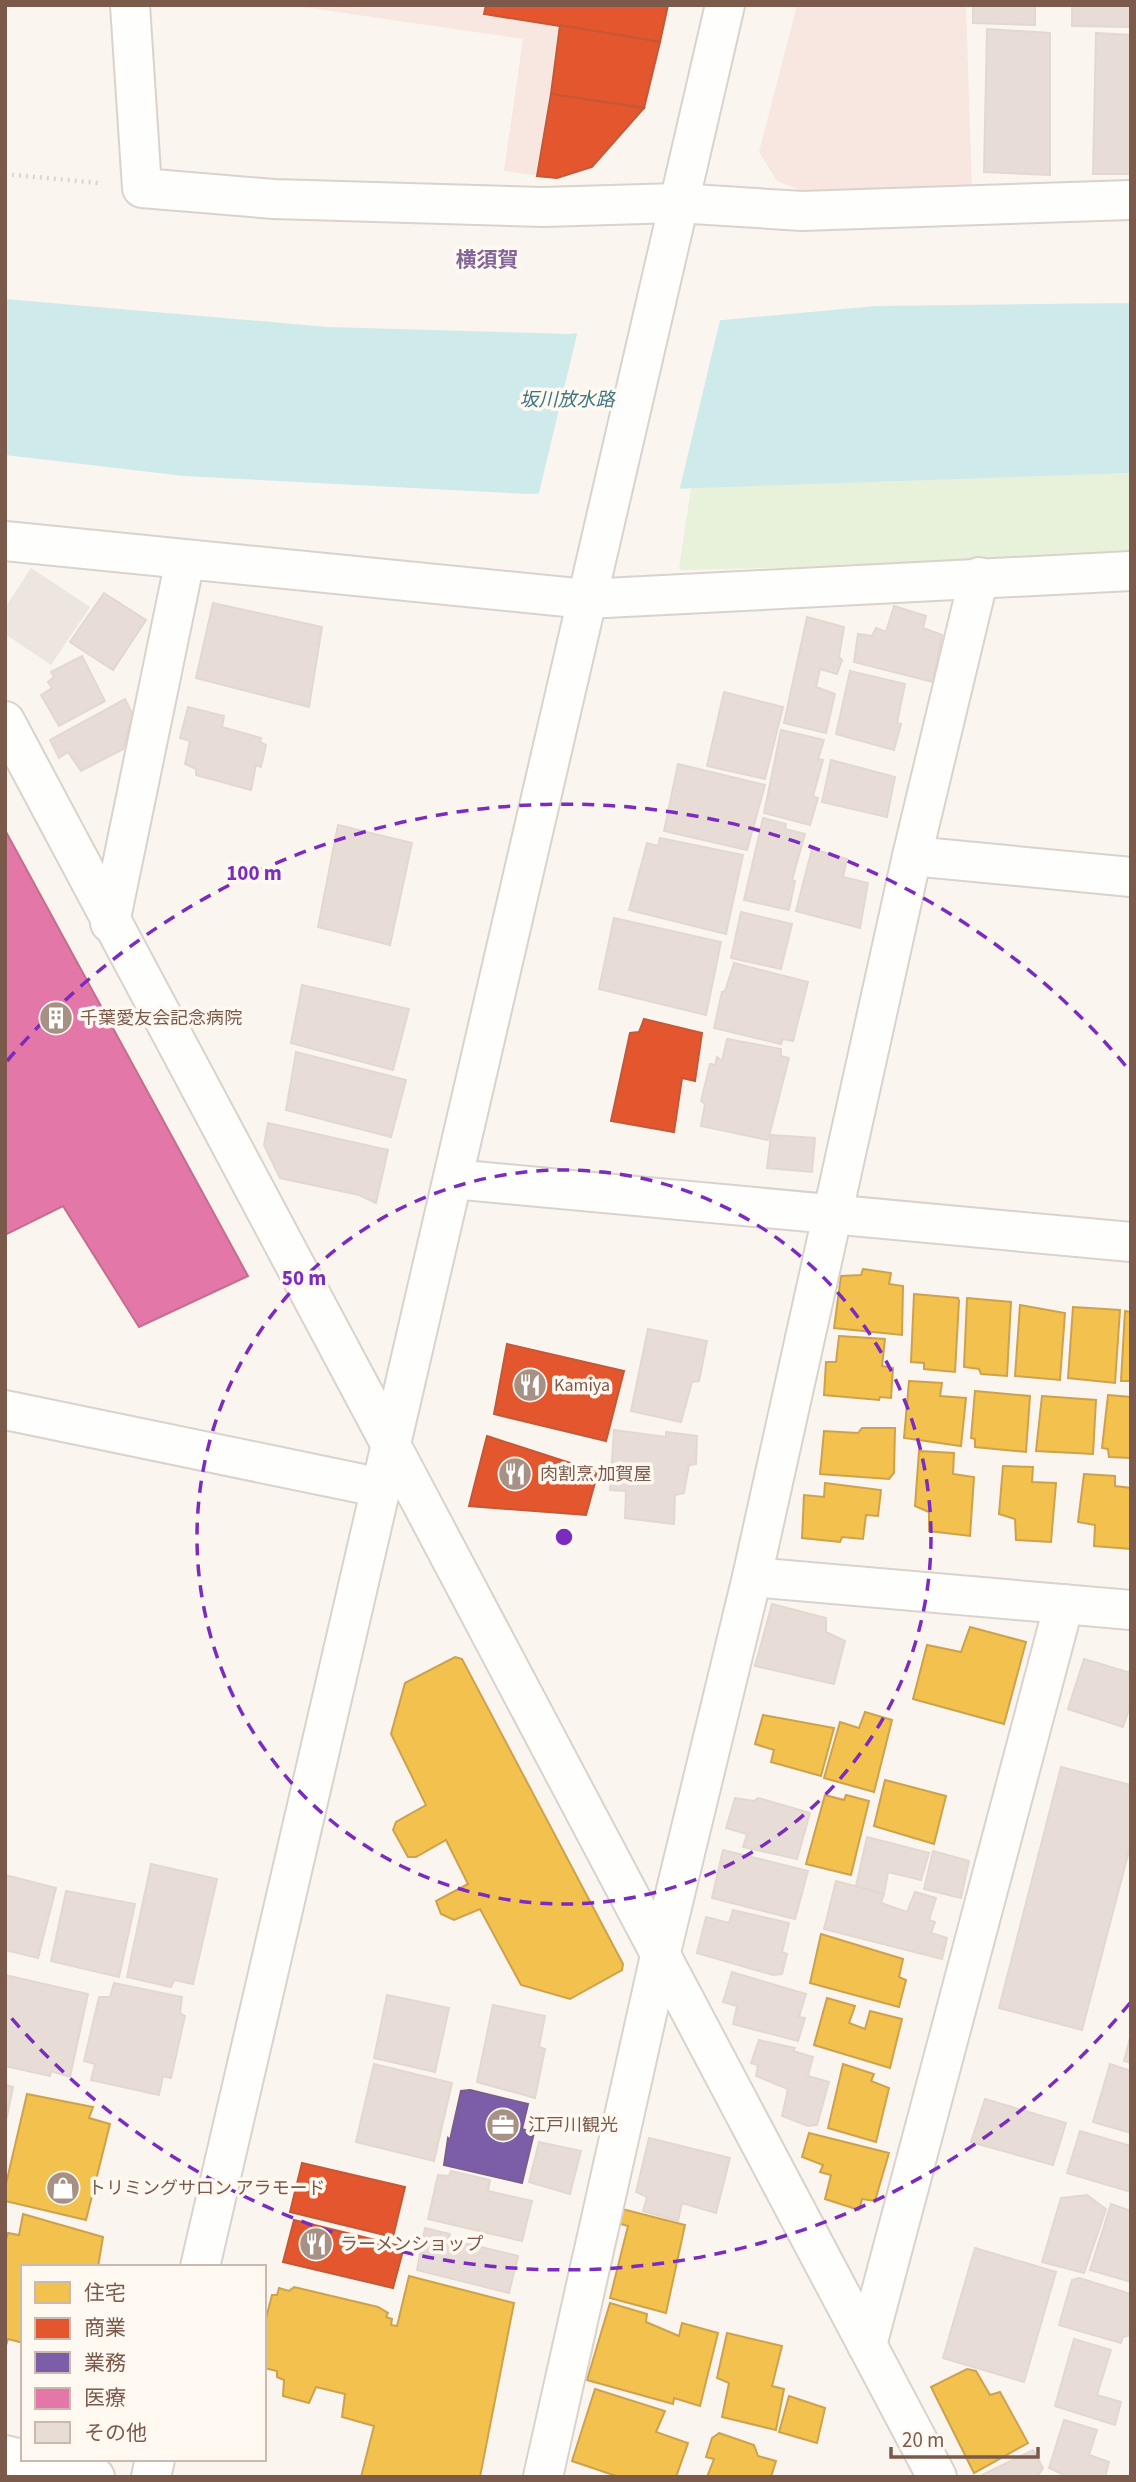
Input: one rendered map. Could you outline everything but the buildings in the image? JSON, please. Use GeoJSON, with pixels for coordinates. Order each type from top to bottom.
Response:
{"type":"FeatureCollection","features":[{"type":"Feature","properties":{"kind":"street"},"geometry":{"type":"LineString","coordinates":[[130,5],[142,188],[274,199],[529,206],[675,216],[1131,200]]}},
{"type":"Feature","properties":{"kind":"street"},"geometry":{"type":"LineString","coordinates":[[200,2265],[725,5]]}},
{"type":"Feature","properties":{"kind":"street"},"geometry":{"type":"LineString","coordinates":[[5,541],[441,582],[590,583],[979,577],[1131,571]]}},
{"type":"Feature","properties":{"kind":"street"},"geometry":{"type":"LineString","coordinates":[[110,923],[185,560]]}},
{"type":"Feature","properties":{"kind":"street"},"geometry":{"type":"LineString","coordinates":[[543,2477],[660,1956],[752,1577],[912,856],[979,577]]}},
{"type":"Feature","properties":{"kind":"street"},"geometry":{"type":"LineString","coordinates":[[5,721],[937,2477]]}},
{"type":"Feature","properties":{"kind":"street"},"geometry":{"type":"LineString","coordinates":[[912,856],[1131,877]]}},
{"type":"Feature","properties":{"kind":"street"},"geometry":{"type":"LineString","coordinates":[[453,1178],[832,1216],[1131,1242]]}},
{"type":"Feature","properties":{"kind":"street"},"geometry":{"type":"LineString","coordinates":[[5,1410],[382,1488]]}},
{"type":"Feature","properties":{"kind":"street"},"geometry":{"type":"LineString","coordinates":[[752,1577],[1131,1609]]}},
{"type":"Feature","properties":{"kind":"street"},"geometry":{"type":"LineString","coordinates":[[867,2345],[1064,1604]]}},
{"type":"Feature","properties":{"kind":"street"},"geometry":{"type":"LineString","coordinates":[[30,2461],[95,2477]]}},
{"type":"Feature","properties":{"kind":"path"},"geometry":{"type":"LineString","coordinates":[[5,174],[142,188]]}},
{"type":"Feature","properties":{"kind":"shaded area"},"geometry":{"type":"Polygon","coordinates":[[[289,5],[668,5],[644,108],[592,167],[557,178],[504,171],[523,39],[289,5]]]}},
{"type":"Feature","properties":{"kind":"shaded area"},"geometry":{"type":"Polygon","coordinates":[[[797,5],[966,5],[972,193],[820,197],[777,181],[759,152],[797,5]]]}},
{"type":"Feature","properties":{"kind":"shaded area"},"geometry":{"type":"Polygon","coordinates":[[[31,568],[90,607],[51,665],[5,634],[5,608],[31,568]]]}},
{"type":"Feature","properties":{"kind":"green space"},"geometry":{"type":"Polygon","coordinates":[[[1131,473],[1131,560],[679,570],[691,488],[1131,473]]]}},
{"type":"Feature","properties":{"kind":"water","name":"坂川放水路"},"geometry":{"type":"Polygon","coordinates":[[[5,299],[328,327],[569,334],[876,306],[1131,303],[1131,473],[527,494],[184,476],[5,455],[5,299]]]}},
{"type":"Feature","properties":{"kind":"pier"},"geometry":{"type":"Polygon","coordinates":[[[721,316],[679,492],[538,497],[578,330],[721,316]]]}},
{"type":"Feature","properties":{"kind":"place","name":"千葉愛友会記念病院"},"geometry":{"type":"Point","coordinates":[56,1018]}},
{"type":"Feature","properties":{"kind":"place","name":"Kamiya"},"geometry":{"type":"Point","coordinates":[530,1385]}},
{"type":"Feature","properties":{"kind":"place","name":"肉割烹 加賀屋"},"geometry":{"type":"Point","coordinates":[515,1474]}},
{"type":"Feature","properties":{"kind":"place","name":"江戸川観光"},"geometry":{"type":"Point","coordinates":[503,2125]}},
{"type":"Feature","properties":{"kind":"place","name":"トリミングサロン アラモード"},"geometry":{"type":"Point","coordinates":[63,2188]}},
{"type":"Feature","properties":{"kind":"place","name":"ラーメンショップ"},"geometry":{"type":"Point","coordinates":[316,2244]}},
{"type":"Feature","properties":{"kind":"district","name":"横須賀"},"geometry":{"type":"Point","coordinates":[487,260]}}]}
